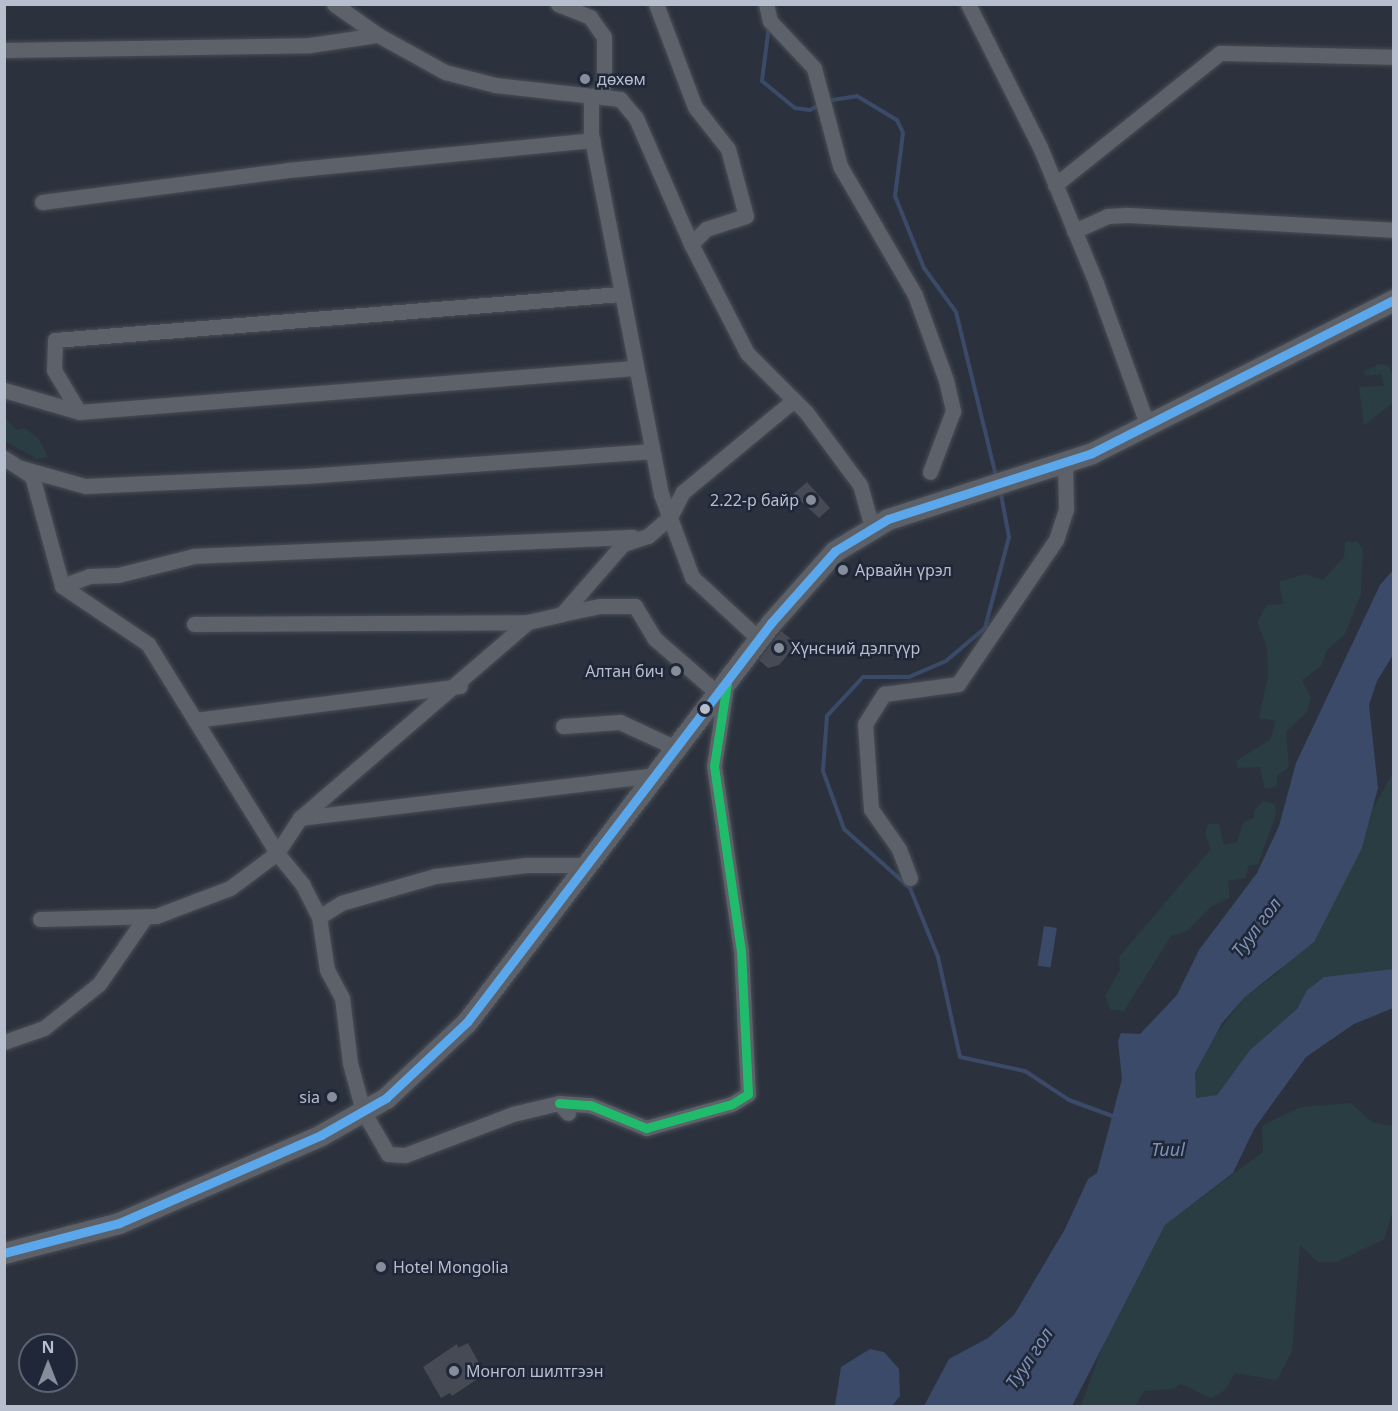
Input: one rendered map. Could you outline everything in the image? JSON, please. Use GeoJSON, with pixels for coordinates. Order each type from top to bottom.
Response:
{"type":"FeatureCollection","features":[{"type":"Feature","properties":{"kind":"main road"},"geometry":{"type":"LineString","coordinates":[[4,1252],[119,1223],[321,1135],[386,1098],[467,1022],[759,639],[835,551],[872,527],[975,489],[1065,461],[1148,427],[1394,300]]}},
{"type":"Feature","properties":{"kind":"street"},"geometry":{"type":"LineString","coordinates":[[334,4],[378,35],[445,72],[495,85],[591,99],[620,99],[636,118],[692,244],[747,353],[794,400],[860,485],[872,527]]}},
{"type":"Feature","properties":{"kind":"street"},"geometry":{"type":"LineString","coordinates":[[558,4],[590,17],[603,37],[603,82],[601,92],[591,99]]}},
{"type":"Feature","properties":{"kind":"street"},"geometry":{"type":"LineString","coordinates":[[656,4],[695,107],[728,149],[746,216],[706,230],[692,244]]}},
{"type":"Feature","properties":{"kind":"street"},"geometry":{"type":"LineString","coordinates":[[766,4],[770,21],[814,68],[840,166],[915,295],[946,380],[953,411],[930,472]]}},
{"type":"Feature","properties":{"kind":"street"},"geometry":{"type":"LineString","coordinates":[[968,4],[1055,184],[1148,427]]}},
{"type":"Feature","properties":{"kind":"street"},"geometry":{"type":"LineString","coordinates":[[4,50],[310,45],[378,35]]}},
{"type":"Feature","properties":{"kind":"street"},"geometry":{"type":"LineString","coordinates":[[1055,184],[1220,53],[1394,57]]}},
{"type":"Feature","properties":{"kind":"street"},"geometry":{"type":"LineString","coordinates":[[591,99],[593,140],[634,368],[651,451],[670,517],[692,578],[759,639]]}},
{"type":"Feature","properties":{"kind":"street"},"geometry":{"type":"LineString","coordinates":[[42,202],[288,170],[593,140]]}},
{"type":"Feature","properties":{"kind":"street"},"geometry":{"type":"LineString","coordinates":[[1074,231],[1107,216],[1127,215],[1394,230]]}},
{"type":"Feature","properties":{"kind":"street"},"geometry":{"type":"LineString","coordinates":[[79,412],[54,370],[55,340],[621,294]]}},
{"type":"Feature","properties":{"kind":"street"},"geometry":{"type":"LineString","coordinates":[[4,390],[79,412],[634,368]]}},
{"type":"Feature","properties":{"kind":"street"},"geometry":{"type":"LineString","coordinates":[[562,614],[623,544],[648,536],[670,517],[683,492],[794,400]]}},
{"type":"Feature","properties":{"kind":"street"},"geometry":{"type":"LineString","coordinates":[[4,458],[21,468],[85,486],[305,476],[651,451]]}},
{"type":"Feature","properties":{"kind":"street"},"geometry":{"type":"LineString","coordinates":[[910,878],[899,849],[871,809],[864,724],[884,694],[958,684],[1056,540],[1066,509],[1065,461]]}},
{"type":"Feature","properties":{"kind":"street"},"geometry":{"type":"LineString","coordinates":[[21,468],[34,483],[62,586],[148,644],[277,854],[303,885],[319,918],[327,970],[342,998],[350,1064],[363,1111],[388,1154],[405,1155],[513,1114],[590,1105],[646,1128],[732,1104],[748,1094],[741,951],[714,766],[722,687],[654,638],[634,606],[562,614],[528,622],[194,624]]}},
{"type":"Feature","properties":{"kind":"street"},"geometry":{"type":"LineString","coordinates":[[62,586],[89,576],[118,575],[194,556],[648,536]]}},
{"type":"Feature","properties":{"kind":"street"},"geometry":{"type":"LineString","coordinates":[[40,919],[105,914],[144,919],[230,888],[277,854],[300,818],[460,686],[528,622]]}},
{"type":"Feature","properties":{"kind":"street"},"geometry":{"type":"LineString","coordinates":[[195,720],[460,686]]}},
{"type":"Feature","properties":{"kind":"street"},"geometry":{"type":"LineString","coordinates":[[563,726],[620,722],[676,748]]}},
{"type":"Feature","properties":{"kind":"street"},"geometry":{"type":"LineString","coordinates":[[300,818],[655,775]]}},
{"type":"Feature","properties":{"kind":"street"},"geometry":{"type":"LineString","coordinates":[[319,918],[341,903],[435,876],[526,865],[587,865]]}},
{"type":"Feature","properties":{"kind":"street"},"geometry":{"type":"LineString","coordinates":[[4,1042],[44,1028],[99,984],[144,919]]}},
{"type":"Feature","properties":{"kind":"shaded area"},"geometry":{"type":"Polygon","coordinates":[[[1379,364],[1388,365],[1393,376],[1393,403],[1364,425],[1359,387],[1384,386],[1381,374],[1366,376],[1363,372],[1379,364]]]}},
{"type":"Feature","properties":{"kind":"shaded area"},"geometry":{"type":"Polygon","coordinates":[[[5,417],[16,430],[25,428],[39,439],[48,457],[37,459],[5,441],[5,417]]]}},
{"type":"Feature","properties":{"kind":"shaded area"},"geometry":{"type":"Polygon","coordinates":[[[1345,542],[1357,542],[1363,549],[1361,594],[1345,634],[1327,650],[1321,666],[1302,680],[1311,698],[1307,712],[1286,732],[1289,767],[1277,776],[1277,786],[1265,789],[1260,767],[1238,768],[1236,761],[1270,740],[1276,721],[1259,718],[1268,676],[1267,647],[1257,622],[1267,605],[1283,604],[1279,582],[1305,574],[1323,580],[1344,557],[1345,542]]]}},
{"type":"Feature","properties":{"kind":"shaded area"},"geometry":{"type":"Polygon","coordinates":[[[1393,773],[1393,969],[1324,977],[1307,990],[1297,1009],[1250,1050],[1217,1095],[1196,1098],[1192,1083],[1203,1051],[1245,997],[1278,973],[1362,848],[1373,809],[1393,773]]]}},
{"type":"Feature","properties":{"kind":"shaded area"},"geometry":{"type":"Polygon","coordinates":[[[1263,801],[1275,804],[1276,815],[1258,864],[1249,866],[1245,878],[1228,881],[1230,898],[1212,906],[1187,931],[1171,936],[1124,1011],[1111,1010],[1105,996],[1120,970],[1119,957],[1211,849],[1205,834],[1208,824],[1219,824],[1224,845],[1237,842],[1243,823],[1254,818],[1254,811],[1263,801]]]}},
{"type":"Feature","properties":{"kind":"shaded area"},"geometry":{"type":"Polygon","coordinates":[[[1351,1103],[1372,1122],[1391,1126],[1393,1121],[1393,1210],[1384,1239],[1337,1262],[1318,1262],[1300,1245],[1292,1351],[1277,1380],[1235,1373],[1225,1390],[1211,1398],[1181,1384],[1172,1389],[1144,1391],[1135,1406],[1081,1406],[1107,1334],[1165,1225],[1263,1152],[1262,1126],[1301,1107],[1351,1103]]]}},
{"type":"Feature","properties":{"kind":"water","name":"Tuul"},"geometry":{"type":"Polygon","coordinates":[[[1393,570],[1393,655],[1377,681],[1369,705],[1378,788],[1362,848],[1314,942],[1245,997],[1222,1023],[1195,1073],[1196,1098],[1217,1095],[1250,1050],[1297,1009],[1307,990],[1324,977],[1393,969],[1393,1008],[1354,1024],[1306,1057],[1254,1129],[1233,1173],[1165,1225],[1072,1406],[924,1406],[949,1359],[988,1338],[1014,1315],[1065,1229],[1088,1179],[1097,1173],[1122,1079],[1118,1041],[1121,1033],[1140,1034],[1177,995],[1199,950],[1257,873],[1279,826],[1296,763],[1380,585],[1393,570]]]}},
{"type":"Feature","properties":{"kind":"water"},"geometry":{"type":"Polygon","coordinates":[[[1044,926],[1057,928],[1051,968],[1038,966],[1044,926]]]}},
{"type":"Feature","properties":{"kind":"water"},"geometry":{"type":"Polygon","coordinates":[[[870,1349],[884,1352],[899,1369],[900,1396],[892,1406],[835,1406],[841,1367],[870,1349]]]}},
{"type":"Feature","properties":{"kind":"building","name":"2.22-р байр"},"geometry":{"type":"Polygon","coordinates":[[[807,482],[830,508],[819,518],[793,494],[807,482]]]}},
{"type":"Feature","properties":{"kind":"building","name":"Хүнсний дэлгүүр"},"geometry":{"type":"Polygon","coordinates":[[[781,631],[797,644],[779,665],[768,668],[759,660],[781,631]]]}},
{"type":"Feature","properties":{"kind":"building","name":"Монгол шилтгээн"},"geometry":{"type":"Polygon","coordinates":[[[468,1343],[485,1374],[452,1396],[450,1393],[441,1398],[423,1367],[457,1344],[458,1348],[468,1343]]]}},
{"type":"Feature","properties":{"kind":"waterway"},"geometry":{"type":"LineString","coordinates":[[769,26],[762,81],[795,108],[810,110],[819,105]]}},
{"type":"Feature","properties":{"kind":"waterway"},"geometry":{"type":"LineString","coordinates":[[826,101],[857,96],[897,120],[903,133],[895,196],[924,268],[956,312],[996,476]]}},
{"type":"Feature","properties":{"kind":"waterway"},"geometry":{"type":"LineString","coordinates":[[1000,489],[1009,537],[985,628],[946,661],[909,677],[863,677],[827,716],[823,771],[844,829],[910,888],[938,957],[960,1057],[1025,1071],[1069,1100],[1115,1117]]}},
{"type":"Feature","properties":{"kind":"transit line"},"geometry":{"type":"LineString","coordinates":[[4,1253],[119,1223],[321,1135],[386,1098],[467,1022],[771,623],[835,551],[888,519],[1092,453],[1394,300]]}},
{"type":"Feature","properties":{"kind":"transit line"},"geometry":{"type":"LineString","coordinates":[[559,1103],[590,1105],[646,1128],[732,1104],[748,1094],[741,951],[714,766],[727,683]]}},
{"type":"Feature","properties":{"kind":"place","name":"дөхөм"},"geometry":{"type":"Point","coordinates":[585,79]}},
{"type":"Feature","properties":{"kind":"place","name":"2.22-р байр"},"geometry":{"type":"Point","coordinates":[811,500]}},
{"type":"Feature","properties":{"kind":"place","name":"Арвайн үрэл"},"geometry":{"type":"Point","coordinates":[843,570]}},
{"type":"Feature","properties":{"kind":"place","name":"Хүнсний дэлгүүр"},"geometry":{"type":"Point","coordinates":[779,648]}},
{"type":"Feature","properties":{"kind":"place","name":"Алтан бич"},"geometry":{"type":"Point","coordinates":[676,671]}},
{"type":"Feature","properties":{"kind":"place","name":"sia"},"geometry":{"type":"Point","coordinates":[332,1097]}},
{"type":"Feature","properties":{"kind":"place","name":"Hotel Mongolia"},"geometry":{"type":"Point","coordinates":[381,1267]}},
{"type":"Feature","properties":{"kind":"place","name":"Монгол шилтгээн"},"geometry":{"type":"Point","coordinates":[454,1371]}},
{"type":"Feature","properties":{"kind":"water label","name":"Туул гол"},"geometry":{"type":"Point","coordinates":[1256,927]}},
{"type":"Feature","properties":{"kind":"water label","name":"Туул гол"},"geometry":{"type":"Point","coordinates":[1029,1358]}}]}
